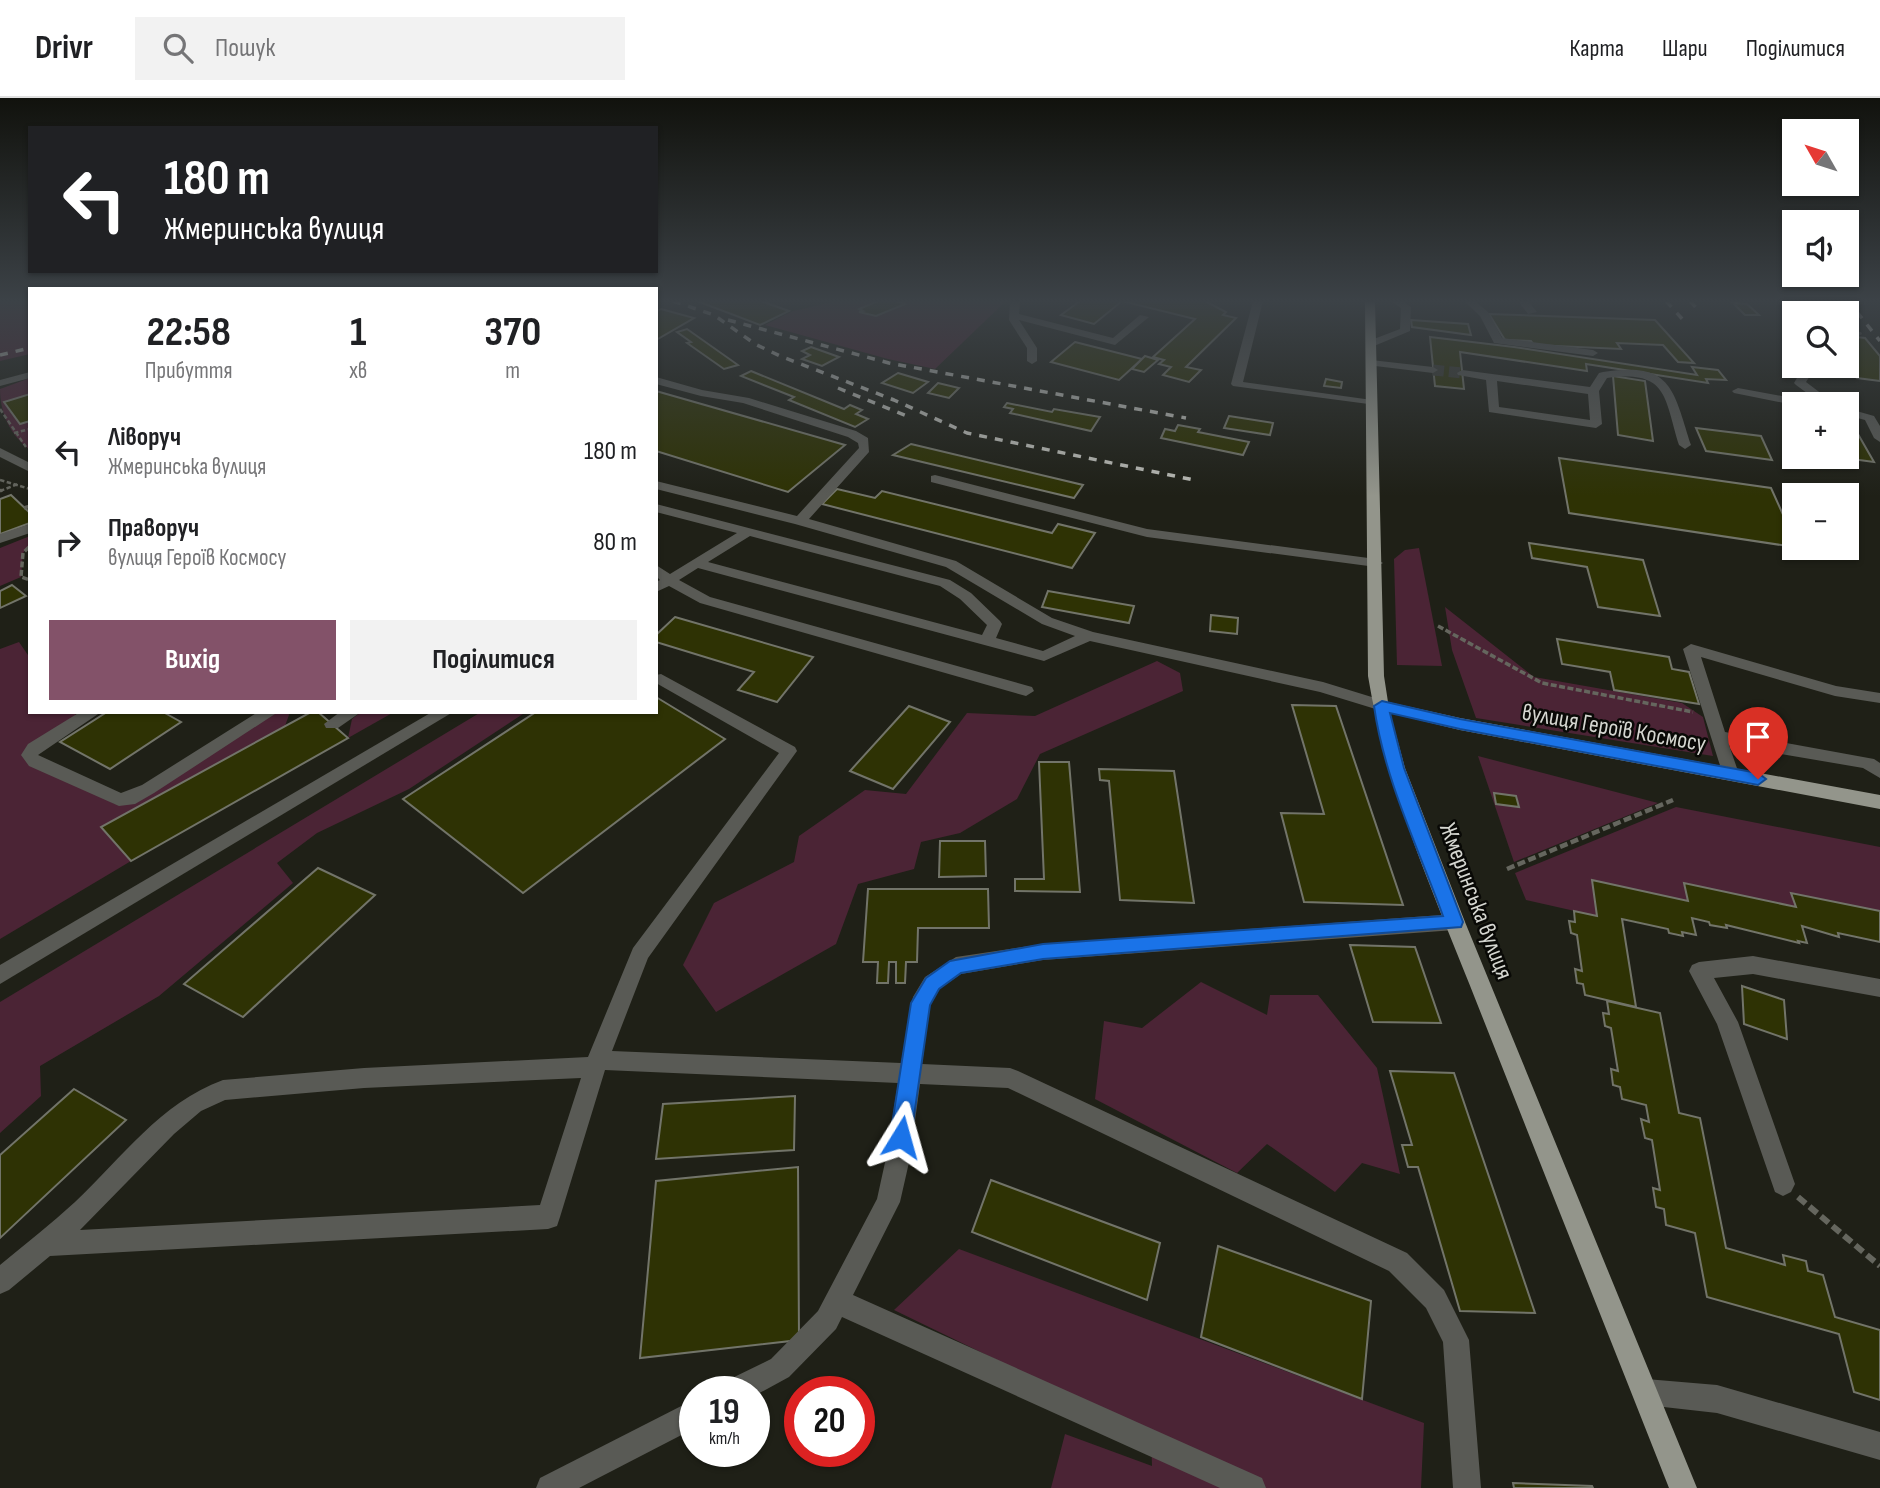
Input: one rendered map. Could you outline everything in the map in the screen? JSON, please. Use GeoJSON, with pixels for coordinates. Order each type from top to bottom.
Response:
{"type":"FeatureCollection","features":[{"type":"Feature","properties":{"kind":"main road","name":"Жмеринська вулиця"},"geometry":{"type":"LineString","coordinates":[[1371,366],[1376,676],[1385,729],[1396,768],[1455,922],[1683,1488]]}},
{"type":"Feature","properties":{"kind":"main road","name":"вулиця Героїв Космосу"},"geometry":{"type":"LineString","coordinates":[[1382,706],[1460,724],[1880,802]]}},
{"type":"Feature","properties":{"kind":"street"},"geometry":{"type":"LineString","coordinates":[[1242,366],[1237,384],[1372,403]]}},
{"type":"Feature","properties":{"kind":"street"},"geometry":{"type":"LineString","coordinates":[[1396,366],[1433,370]]}},
{"type":"Feature","properties":{"kind":"street"},"geometry":{"type":"LineString","coordinates":[[1491,377],[1493,410],[1596,424],[1593,391],[1603,375],[1618,372],[1654,378],[1665,385],[1685,445]]}},
{"type":"Feature","properties":{"kind":"street"},"geometry":{"type":"LineString","coordinates":[[1462,373],[1593,391]]}},
{"type":"Feature","properties":{"kind":"street"},"geometry":{"type":"LineString","coordinates":[[0,383],[28,376]]}},
{"type":"Feature","properties":{"kind":"street"},"geometry":{"type":"LineString","coordinates":[[1803,378],[1800,383],[1812,392]]}},
{"type":"Feature","properties":{"kind":"street"},"geometry":{"type":"LineString","coordinates":[[658,381],[701,393],[745,400],[852,434],[864,441],[864,449],[800,521]]}},
{"type":"Feature","properties":{"kind":"street"},"geometry":{"type":"LineString","coordinates":[[1738,391],[1782,399]]}},
{"type":"Feature","properties":{"kind":"street"},"geometry":{"type":"LineString","coordinates":[[1859,415],[1870,418],[1880,438]]}},
{"type":"Feature","properties":{"kind":"street"},"geometry":{"type":"LineString","coordinates":[[0,452],[26,464]]}},
{"type":"Feature","properties":{"kind":"street"},"geometry":{"type":"LineString","coordinates":[[935,479],[1147,533],[1376,562]]}},
{"type":"Feature","properties":{"kind":"street"},"geometry":{"type":"LineString","coordinates":[[658,486],[800,521],[951,564],[1047,621],[1089,636],[1323,687],[1382,706]]}},
{"type":"Feature","properties":{"kind":"street"},"geometry":{"type":"LineString","coordinates":[[658,509],[945,583],[964,591],[971,602],[995,624],[988,641]]}},
{"type":"Feature","properties":{"kind":"street"},"geometry":{"type":"LineString","coordinates":[[0,540],[28,529]]}},
{"type":"Feature","properties":{"kind":"street"},"geometry":{"type":"LineString","coordinates":[[663,584],[746,533]]}},
{"type":"Feature","properties":{"kind":"street"},"geometry":{"type":"LineString","coordinates":[[698,564],[1044,656],[1089,636]]}},
{"type":"Feature","properties":{"kind":"street"},"geometry":{"type":"LineString","coordinates":[[663,584],[705,600],[1026,691]]}},
{"type":"Feature","properties":{"kind":"street"},"geometry":{"type":"LineString","coordinates":[[1730,774],[1691,649],[1835,691],[1880,698]]}},
{"type":"Feature","properties":{"kind":"street"},"geometry":{"type":"LineString","coordinates":[[46,1244],[548,1217],[596,1064],[640,954],[789,751],[661,679]]}},
{"type":"Feature","properties":{"kind":"street"},"geometry":{"type":"LineString","coordinates":[[90,714],[34,748],[29,755],[35,762],[119,800],[130,799],[148,789],[267,714]]}},
{"type":"Feature","properties":{"kind":"street"},"geometry":{"type":"LineString","coordinates":[[332,724],[350,714]]}},
{"type":"Feature","properties":{"kind":"street"},"geometry":{"type":"LineString","coordinates":[[0,975],[442,714]]}},
{"type":"Feature","properties":{"kind":"street"},"geometry":{"type":"LineString","coordinates":[[1719,737],[1868,763],[1880,772]]}},
{"type":"Feature","properties":{"kind":"street"},"geometry":{"type":"LineString","coordinates":[[765,1376],[780,1368],[827,1320],[839,1302],[888,1202],[898,1158],[920,1003],[932,983],[956,966],[1043,952],[1455,922]]}},
{"type":"Feature","properties":{"kind":"street"},"geometry":{"type":"LineString","coordinates":[[1783,1184],[1727,1022],[1699,971],[1753,965],[1880,988]]}},
{"type":"Feature","properties":{"kind":"street"},"geometry":{"type":"LineString","coordinates":[[0,1282],[83,1211],[166,1126],[193,1104],[223,1090],[596,1064],[1010,1078],[1398,1262],[1435,1299],[1456,1340],[1467,1488]]}},
{"type":"Feature","properties":{"kind":"street"},"geometry":{"type":"LineString","coordinates":[[839,1302],[1252,1488]]}},
{"type":"Feature","properties":{"kind":"street"},"geometry":{"type":"LineString","coordinates":[[1646,1392],[1717,1399],[1880,1446]]}},
{"type":"Feature","properties":{"kind":"street"},"geometry":{"type":"LineString","coordinates":[[550,1488],[679,1421]]}},
{"type":"Feature","properties":{"kind":"path"},"geometry":{"type":"LineString","coordinates":[[0,410],[14,433],[28,448]]}},
{"type":"Feature","properties":{"kind":"path"},"geometry":{"type":"LineString","coordinates":[[4,415],[12,413]]}},
{"type":"Feature","properties":{"kind":"path"},"geometry":{"type":"LineString","coordinates":[[14,433],[28,430]]}},
{"type":"Feature","properties":{"kind":"path"},"geometry":{"type":"LineString","coordinates":[[0,480],[28,488]]}},
{"type":"Feature","properties":{"kind":"path"},"geometry":{"type":"LineString","coordinates":[[0,491],[19,484]]}},
{"type":"Feature","properties":{"kind":"path"},"geometry":{"type":"LineString","coordinates":[[24,508],[28,507]]}},
{"type":"Feature","properties":{"kind":"path"},"geometry":{"type":"LineString","coordinates":[[28,548],[23,553],[20,577],[28,579]]}},
{"type":"Feature","properties":{"kind":"path"},"geometry":{"type":"LineString","coordinates":[[1438,626],[1542,683],[1712,716]]}},
{"type":"Feature","properties":{"kind":"path"},"geometry":{"type":"LineString","coordinates":[[1507,869],[1673,800]]}},
{"type":"Feature","properties":{"kind":"path"},"geometry":{"type":"LineString","coordinates":[[1783,1184],[1880,1266]]}},
{"type":"Feature","properties":{"kind":"shaded area"},"geometry":{"type":"Polygon","coordinates":[[[28,379],[28,448],[17,438],[8,423],[2,407],[0,389],[28,379]]]}},
{"type":"Feature","properties":{"kind":"shaded area"},"geometry":{"type":"Polygon","coordinates":[[[28,537],[28,547],[23,553],[21,577],[0,586],[0,548],[28,537]]]}},
{"type":"Feature","properties":{"kind":"shaded area"},"geometry":{"type":"Polygon","coordinates":[[[1419,548],[1442,666],[1397,665],[1394,559],[1405,550],[1419,548]]]}},
{"type":"Feature","properties":{"kind":"shaded area"},"geometry":{"type":"Polygon","coordinates":[[[1445,607],[1534,677],[1682,703],[1703,717],[1713,756],[1476,718],[1452,650],[1445,607]]]}},
{"type":"Feature","properties":{"kind":"shaded area"},"geometry":{"type":"Polygon","coordinates":[[[19,642],[28,655],[28,714],[75,714],[79,718],[26,756],[115,804],[268,714],[289,715],[285,726],[102,826],[131,861],[0,939],[0,649],[19,642]]]}},
{"type":"Feature","properties":{"kind":"shaded area"},"geometry":{"type":"Polygon","coordinates":[[[1157,661],[1180,673],[1183,691],[1040,754],[1017,799],[960,833],[921,842],[914,869],[858,884],[836,944],[716,1012],[683,965],[714,903],[794,862],[799,836],[865,790],[906,794],[967,713],[1035,716],[1157,661]]]}},
{"type":"Feature","properties":{"kind":"shaded area"},"geometry":{"type":"Polygon","coordinates":[[[358,714],[390,714],[348,738],[352,719],[358,714]]]}},
{"type":"Feature","properties":{"kind":"shaded area"},"geometry":{"type":"Polygon","coordinates":[[[478,714],[523,714],[409,789],[317,833],[277,863],[293,883],[159,996],[40,1066],[41,1096],[0,1133],[0,1002],[478,714]]]}},
{"type":"Feature","properties":{"kind":"shaded area"},"geometry":{"type":"Polygon","coordinates":[[[1478,756],[1658,803],[1514,862],[1478,756]]]}},
{"type":"Feature","properties":{"kind":"shaded area"},"geometry":{"type":"Polygon","coordinates":[[[1676,807],[1880,847],[1880,911],[1792,893],[1796,907],[1685,884],[1688,901],[1592,880],[1597,916],[1526,900],[1515,873],[1676,807]]]}},
{"type":"Feature","properties":{"kind":"shaded area"},"geometry":{"type":"Polygon","coordinates":[[[1201,982],[1267,1015],[1270,995],[1318,995],[1377,1068],[1400,1174],[1362,1163],[1335,1192],[1267,1144],[1237,1173],[1095,1099],[1104,1021],[1142,1028],[1201,982]]]}},
{"type":"Feature","properties":{"kind":"shaded area"},"geometry":{"type":"Polygon","coordinates":[[[959,1249],[1424,1423],[1421,1488],[1051,1488],[1065,1434],[1152,1466],[1151,1435],[894,1310],[959,1249]]]}},
{"type":"Feature","properties":{"kind":"building"},"geometry":{"type":"Polygon","coordinates":[[[1066,366],[1134,366],[1119,380],[1066,366]]]}},
{"type":"Feature","properties":{"kind":"building"},"geometry":{"type":"Polygon","coordinates":[[[1135,366],[1151,366],[1144,372],[1132,369],[1135,366]]]}},
{"type":"Feature","properties":{"kind":"building"},"geometry":{"type":"Polygon","coordinates":[[[1166,366],[1187,366],[1201,370],[1189,382],[1163,375],[1171,367],[1166,366]]]}},
{"type":"Feature","properties":{"kind":"building"},"geometry":{"type":"Polygon","coordinates":[[[1433,366],[1461,366],[1464,389],[1435,386],[1433,366]]]}},
{"type":"Feature","properties":{"kind":"building"},"geometry":{"type":"Polygon","coordinates":[[[1553,366],[1586,366],[1587,371],[1553,366]]]}},
{"type":"Feature","properties":{"kind":"building"},"geometry":{"type":"Polygon","coordinates":[[[1598,366],[1637,366],[1697,375],[1692,367],[1718,370],[1726,380],[1706,379],[1708,383],[1598,366]]]}},
{"type":"Feature","properties":{"kind":"building"},"geometry":{"type":"Polygon","coordinates":[[[1859,366],[1880,366],[1880,381],[1857,378],[1859,366]]]}},
{"type":"Feature","properties":{"kind":"building"},"geometry":{"type":"Polygon","coordinates":[[[751,371],[844,409],[850,405],[862,410],[856,414],[868,419],[855,427],[789,400],[794,397],[741,376],[751,371]]]}},
{"type":"Feature","properties":{"kind":"building"},"geometry":{"type":"Polygon","coordinates":[[[898,373],[928,382],[913,393],[882,383],[898,373]]]}},
{"type":"Feature","properties":{"kind":"building"},"geometry":{"type":"Polygon","coordinates":[[[1613,376],[1645,381],[1653,441],[1618,435],[1613,376]]]}},
{"type":"Feature","properties":{"kind":"building"},"geometry":{"type":"Polygon","coordinates":[[[1326,379],[1342,382],[1341,388],[1324,386],[1326,379]]]}},
{"type":"Feature","properties":{"kind":"building"},"geometry":{"type":"Polygon","coordinates":[[[938,383],[959,388],[949,398],[928,393],[938,383]]]}},
{"type":"Feature","properties":{"kind":"building"},"geometry":{"type":"Polygon","coordinates":[[[658,392],[845,445],[788,492],[658,452],[658,392]]]}},
{"type":"Feature","properties":{"kind":"building"},"geometry":{"type":"Polygon","coordinates":[[[28,395],[28,422],[20,424],[4,402],[28,395]]]}},
{"type":"Feature","properties":{"kind":"building"},"geometry":{"type":"Polygon","coordinates":[[[1007,403],[1052,412],[1054,409],[1100,417],[1091,431],[1010,413],[1013,409],[1004,407],[1007,403]]]}},
{"type":"Feature","properties":{"kind":"building"},"geometry":{"type":"Polygon","coordinates":[[[1229,416],[1273,423],[1270,435],[1224,428],[1229,416]]]}},
{"type":"Feature","properties":{"kind":"building"},"geometry":{"type":"Polygon","coordinates":[[[1178,425],[1200,429],[1198,432],[1249,442],[1243,455],[1161,438],[1165,429],[1175,431],[1178,425]]]}},
{"type":"Feature","properties":{"kind":"building"},"geometry":{"type":"Polygon","coordinates":[[[1696,428],[1761,436],[1772,460],[1706,451],[1696,428]]]}},
{"type":"Feature","properties":{"kind":"building"},"geometry":{"type":"Polygon","coordinates":[[[1859,436],[1874,462],[1859,460],[1859,436]]]}},
{"type":"Feature","properties":{"kind":"building"},"geometry":{"type":"Polygon","coordinates":[[[911,444],[1083,485],[1074,498],[893,455],[911,444]]]}},
{"type":"Feature","properties":{"kind":"building"},"geometry":{"type":"Polygon","coordinates":[[[1559,458],[1771,488],[1782,512],[1782,545],[1569,513],[1559,458]]]}},
{"type":"Feature","properties":{"kind":"building"},"geometry":{"type":"Polygon","coordinates":[[[837,489],[875,498],[882,491],[1052,533],[1058,524],[1095,533],[1072,568],[822,504],[837,489]]]}},
{"type":"Feature","properties":{"kind":"building"},"geometry":{"type":"Polygon","coordinates":[[[11,495],[28,511],[28,524],[0,534],[0,499],[11,495]]]}},
{"type":"Feature","properties":{"kind":"building"},"geometry":{"type":"Polygon","coordinates":[[[1529,543],[1643,560],[1660,616],[1598,607],[1587,567],[1532,558],[1529,543]]]}},
{"type":"Feature","properties":{"kind":"building"},"geometry":{"type":"Polygon","coordinates":[[[12,585],[26,596],[0,608],[0,591],[12,585]]]}},
{"type":"Feature","properties":{"kind":"building"},"geometry":{"type":"Polygon","coordinates":[[[1048,591],[1134,606],[1129,623],[1042,607],[1048,591]]]}},
{"type":"Feature","properties":{"kind":"building"},"geometry":{"type":"Polygon","coordinates":[[[1211,615],[1238,618],[1237,634],[1210,631],[1211,615]]]}},
{"type":"Feature","properties":{"kind":"building"},"geometry":{"type":"Polygon","coordinates":[[[675,617],[813,657],[777,702],[738,690],[754,672],[658,643],[658,633],[675,617]]]}},
{"type":"Feature","properties":{"kind":"building"},"geometry":{"type":"Polygon","coordinates":[[[1557,639],[1669,657],[1672,669],[1689,672],[1699,704],[1614,690],[1610,672],[1562,664],[1557,639]]]}},
{"type":"Feature","properties":{"kind":"building"},"geometry":{"type":"Polygon","coordinates":[[[658,698],[725,739],[523,893],[403,799],[533,714],[658,714],[658,698]]]}},
{"type":"Feature","properties":{"kind":"building"},"geometry":{"type":"Polygon","coordinates":[[[1292,705],[1336,706],[1403,905],[1304,902],[1281,813],[1324,814],[1292,705]]]}},
{"type":"Feature","properties":{"kind":"building"},"geometry":{"type":"Polygon","coordinates":[[[909,706],[950,722],[893,789],[850,771],[909,706]]]}},
{"type":"Feature","properties":{"kind":"building"},"geometry":{"type":"Polygon","coordinates":[[[104,714],[167,714],[181,722],[110,769],[60,742],[104,714]]]}},
{"type":"Feature","properties":{"kind":"building"},"geometry":{"type":"Polygon","coordinates":[[[307,714],[320,714],[348,738],[131,861],[101,827],[307,714]]]}},
{"type":"Feature","properties":{"kind":"building"},"geometry":{"type":"Polygon","coordinates":[[[1039,762],[1069,762],[1080,892],[1015,891],[1015,879],[1044,879],[1039,762]]]}},
{"type":"Feature","properties":{"kind":"building"},"geometry":{"type":"Polygon","coordinates":[[[1099,769],[1174,771],[1194,903],[1120,900],[1109,781],[1100,780],[1099,769]]]}},
{"type":"Feature","properties":{"kind":"building"},"geometry":{"type":"Polygon","coordinates":[[[1494,793],[1516,796],[1519,807],[1496,804],[1494,793]]]}},
{"type":"Feature","properties":{"kind":"building"},"geometry":{"type":"Polygon","coordinates":[[[940,841],[985,841],[986,876],[939,877],[940,841]]]}},
{"type":"Feature","properties":{"kind":"building"},"geometry":{"type":"Polygon","coordinates":[[[318,868],[375,895],[243,1017],[184,984],[318,868]]]}},
{"type":"Feature","properties":{"kind":"building"},"geometry":{"type":"Polygon","coordinates":[[[1592,880],[1688,901],[1684,883],[1796,907],[1791,893],[1880,911],[1880,942],[1838,933],[1839,937],[1802,926],[1807,943],[1798,941],[1799,943],[1726,925],[1727,928],[1710,925],[1709,922],[1692,918],[1696,935],[1682,932],[1683,936],[1669,933],[1668,929],[1622,919],[1636,1007],[1585,995],[1583,984],[1577,983],[1575,969],[1582,971],[1577,935],[1571,933],[1569,921],[1575,922],[1574,911],[1597,916],[1592,880]]]}},
{"type":"Feature","properties":{"kind":"building"},"geometry":{"type":"Polygon","coordinates":[[[868,889],[988,889],[989,928],[918,928],[917,962],[906,962],[905,983],[896,983],[896,962],[889,962],[888,983],[877,983],[878,962],[863,962],[868,889]]]}},
{"type":"Feature","properties":{"kind":"building"},"geometry":{"type":"Polygon","coordinates":[[[1350,945],[1415,947],[1441,1023],[1373,1022],[1350,945]]]}},
{"type":"Feature","properties":{"kind":"building"},"geometry":{"type":"Polygon","coordinates":[[[1742,986],[1784,1000],[1787,1039],[1744,1024],[1742,986]]]}},
{"type":"Feature","properties":{"kind":"building"},"geometry":{"type":"Polygon","coordinates":[[[1607,1001],[1660,1013],[1679,1113],[1700,1118],[1726,1248],[1785,1265],[1783,1255],[1806,1261],[1808,1271],[1823,1275],[1835,1317],[1880,1330],[1880,1400],[1854,1392],[1839,1334],[1707,1297],[1695,1233],[1666,1225],[1664,1209],[1656,1207],[1653,1188],[1660,1190],[1652,1140],[1645,1138],[1641,1119],[1649,1122],[1646,1105],[1622,1099],[1620,1087],[1613,1085],[1611,1069],[1618,1071],[1611,1028],[1605,1026],[1603,1013],[1609,1014],[1607,1001]]]}},
{"type":"Feature","properties":{"kind":"building"},"geometry":{"type":"Polygon","coordinates":[[[1390,1071],[1454,1073],[1535,1313],[1460,1311],[1418,1167],[1408,1167],[1402,1145],[1412,1145],[1390,1071]]]}},
{"type":"Feature","properties":{"kind":"building"},"geometry":{"type":"Polygon","coordinates":[[[74,1089],[126,1120],[0,1238],[0,1155],[74,1089]]]}},
{"type":"Feature","properties":{"kind":"building"},"geometry":{"type":"Polygon","coordinates":[[[795,1096],[794,1150],[656,1159],[663,1104],[795,1096]]]}},
{"type":"Feature","properties":{"kind":"building"},"geometry":{"type":"Polygon","coordinates":[[[798,1167],[799,1340],[640,1358],[656,1181],[798,1167]]]}},
{"type":"Feature","properties":{"kind":"building"},"geometry":{"type":"Polygon","coordinates":[[[991,1180],[1160,1243],[1147,1300],[972,1232],[991,1180]]]}},
{"type":"Feature","properties":{"kind":"building"},"geometry":{"type":"Polygon","coordinates":[[[1218,1246],[1371,1301],[1362,1399],[1201,1337],[1218,1246]]]}},
{"type":"Feature","properties":{"kind":"building"},"geometry":{"type":"Polygon","coordinates":[[[1513,1483],[1592,1486],[1593,1488],[1514,1488],[1513,1483]]]}},
{"type":"Feature","properties":{"kind":"tunnel"},"geometry":{"type":"LineString","coordinates":[[1433,370],[1462,373]]}},
{"type":"Feature","properties":{"kind":"railway"},"geometry":{"type":"LineString","coordinates":[[806,366],[894,400],[967,433],[1194,480]]}},
{"type":"Feature","properties":{"kind":"railway"},"geometry":{"type":"LineString","coordinates":[[904,366],[1186,418]]}},
{"type":"Feature","properties":{"kind":"railway"},"geometry":{"type":"LineString","coordinates":[[838,388],[912,418]]}},
{"type":"Feature","properties":{"kind":"route"},"geometry":{"type":"LineString","coordinates":[[901,1137],[920,1003],[932,983],[956,966],[1043,952],[1455,922],[1396,768],[1385,729],[1382,706],[1460,724],[1758,779]]}}]}
